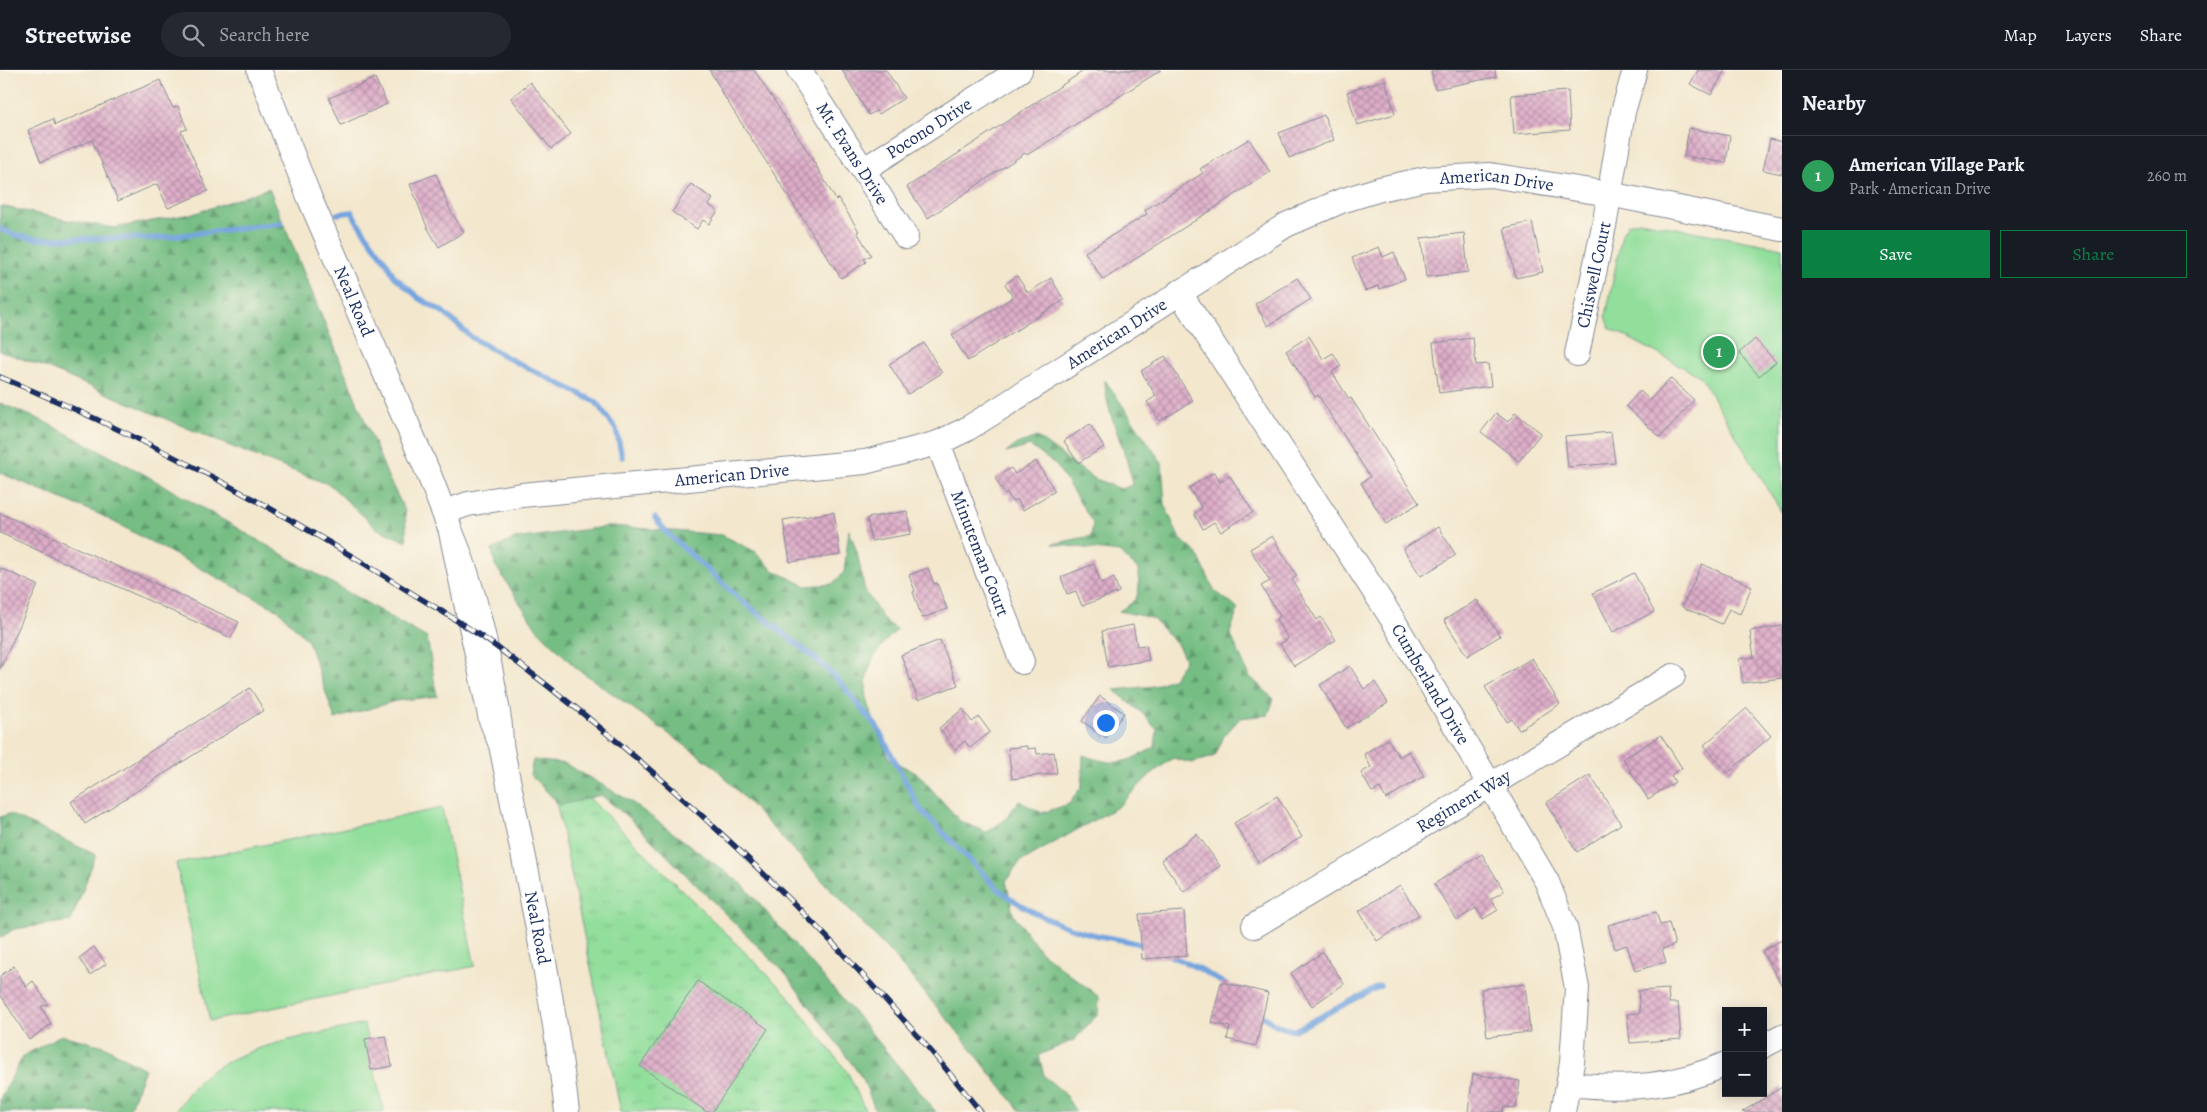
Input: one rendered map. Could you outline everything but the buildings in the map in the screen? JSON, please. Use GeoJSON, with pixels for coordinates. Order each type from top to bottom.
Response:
{"type":"FeatureCollection","features":[{"type":"Feature","properties":{"kind":"street","name":"Neal Road"},"geometry":{"type":"LineString","coordinates":[[259,70],[324,232],[463,560],[499,721],[501,745],[528,876],[563,1075],[567,1112]]}},
{"type":"Feature","properties":{"kind":"street","name":"Mt. Evans Drive"},"geometry":{"type":"LineString","coordinates":[[799,70],[906,237]]}},
{"type":"Feature","properties":{"kind":"street","name":"Pocono Drive"},"geometry":{"type":"LineString","coordinates":[[863,170],[1020,70]]}},
{"type":"Feature","properties":{"kind":"street","name":"Chiswell Court"},"geometry":{"type":"LineString","coordinates":[[1577,354],[1609,194],[1623,112],[1635,70]]}},
{"type":"Feature","properties":{"kind":"street","name":"American Drive"},"geometry":{"type":"LineString","coordinates":[[448,522],[468,504],[522,495],[865,462],[938,443],[965,430],[991,414],[1286,225],[1310,214],[1380,189],[1425,179],[1490,175],[1609,194],[1782,228]]}},
{"type":"Feature","properties":{"kind":"street","name":"Cumberland Drive"},"geometry":{"type":"LineString","coordinates":[[1179,292],[1393,620],[1547,882],[1565,927],[1577,988],[1569,1084],[1563,1112]]}},
{"type":"Feature","properties":{"kind":"street","name":"Minuteman Court"},"geometry":{"type":"LineString","coordinates":[[938,443],[1022,662]]}},
{"type":"Feature","properties":{"kind":"street","name":"Regiment Way"},"geometry":{"type":"LineString","coordinates":[[1254,926],[1673,676]]}},
{"type":"Feature","properties":{"kind":"street"},"geometry":{"type":"LineString","coordinates":[[1767,1044],[1782,1036]]}},
{"type":"Feature","properties":{"kind":"street"},"geometry":{"type":"LineString","coordinates":[[1569,1084],[1630,1088],[1652,1086],[1680,1080],[1722,1065]]}},
{"type":"Feature","properties":{"kind":"green space"},"geometry":{"type":"Polygon","coordinates":[[[269,188],[389,479],[405,511],[407,542],[376,528],[330,485],[222,443],[45,367],[0,351],[0,206],[114,228],[196,213],[269,188]]]}},
{"type":"Feature","properties":{"kind":"green space"},"geometry":{"type":"Polygon","coordinates":[[[1639,221],[1782,248],[1782,513],[1700,376],[1610,328],[1606,316],[1622,234],[1628,224],[1639,221]]]}},
{"type":"Feature","properties":{"kind":"green space"},"geometry":{"type":"Polygon","coordinates":[[[1105,380],[1162,463],[1165,506],[1180,539],[1197,553],[1214,590],[1238,609],[1230,633],[1249,676],[1274,699],[1268,715],[1240,718],[1224,736],[1215,756],[1192,763],[1173,758],[1151,774],[1119,806],[1020,862],[1006,881],[1013,914],[1040,951],[1099,997],[1098,1014],[1074,1040],[1039,1055],[1044,1076],[1064,1093],[1076,1112],[1021,1112],[953,1026],[887,949],[714,766],[575,667],[537,629],[495,565],[492,550],[514,539],[612,526],[722,535],[756,552],[773,570],[806,586],[832,584],[844,572],[849,530],[857,552],[865,591],[883,619],[897,630],[879,649],[871,664],[866,680],[869,704],[889,759],[918,774],[960,821],[987,832],[1005,820],[1019,801],[1042,813],[1069,804],[1082,786],[1083,755],[1104,761],[1120,762],[1155,747],[1157,730],[1143,714],[1114,690],[1154,686],[1174,678],[1185,659],[1177,644],[1152,618],[1119,611],[1135,599],[1139,590],[1139,584],[1138,569],[1119,552],[1052,544],[1091,536],[1093,523],[1056,465],[1030,446],[1006,453],[1019,443],[1037,437],[1093,478],[1121,489],[1132,485],[1126,458],[1112,420],[1105,380]]]}},
{"type":"Feature","properties":{"kind":"green space"},"geometry":{"type":"Polygon","coordinates":[[[0,403],[41,420],[142,473],[427,638],[437,696],[395,701],[335,719],[308,641],[278,610],[101,515],[0,473],[0,403]]]}},
{"type":"Feature","properties":{"kind":"green space"},"geometry":{"type":"Polygon","coordinates":[[[533,760],[566,764],[630,801],[742,884],[863,1023],[936,1112],[876,1112],[863,1079],[785,973],[629,818],[601,795],[560,805],[530,775],[533,760]]]}},
{"type":"Feature","properties":{"kind":"green space"},"geometry":{"type":"Polygon","coordinates":[[[573,782],[786,993],[848,1073],[866,1112],[621,1112],[554,792],[573,782]]]}},
{"type":"Feature","properties":{"kind":"green space"},"geometry":{"type":"Polygon","coordinates":[[[442,808],[475,966],[210,1021],[176,863],[442,808]]]}},
{"type":"Feature","properties":{"kind":"green space"},"geometry":{"type":"Polygon","coordinates":[[[9,814],[96,855],[71,921],[14,929],[0,938],[0,817],[9,814]]]}},
{"type":"Feature","properties":{"kind":"green space"},"geometry":{"type":"Polygon","coordinates":[[[364,1024],[384,1112],[175,1112],[204,1076],[240,1056],[281,1042],[364,1024]]]}},
{"type":"Feature","properties":{"kind":"green space"},"geometry":{"type":"Polygon","coordinates":[[[61,1035],[104,1046],[145,1069],[128,1112],[0,1112],[0,1099],[23,1056],[61,1035]]]}},
{"type":"Feature","properties":{"kind":"waterway"},"geometry":{"type":"LineString","coordinates":[[337,214],[352,212],[394,276],[419,298],[443,312],[471,337],[506,357],[596,402],[616,429],[622,457]]}},
{"type":"Feature","properties":{"kind":"waterway"},"geometry":{"type":"LineString","coordinates":[[0,229],[14,235],[39,239],[158,238],[282,223]]}},
{"type":"Feature","properties":{"kind":"waterway"},"geometry":{"type":"LineString","coordinates":[[655,518],[667,533],[742,601],[815,658],[839,681],[877,727],[920,809],[996,887],[1018,903],[1043,917],[1082,932],[1148,947]]}},
{"type":"Feature","properties":{"kind":"waterway"},"geometry":{"type":"LineString","coordinates":[[1166,954],[1198,968],[1228,986]]}},
{"type":"Feature","properties":{"kind":"waterway"},"geometry":{"type":"LineString","coordinates":[[1257,1012],[1280,1026],[1295,1030],[1380,986]]}},
{"type":"Feature","properties":{"kind":"railway"},"geometry":{"type":"LineString","coordinates":[[0,377],[153,446],[252,498],[349,554],[464,625],[502,651],[557,693],[664,782],[766,876],[863,975],[927,1047],[981,1112]]}},
{"type":"Feature","properties":{"kind":"place","name":"American Village Park"},"geometry":{"type":"Point","coordinates":[1719,352]}}]}
